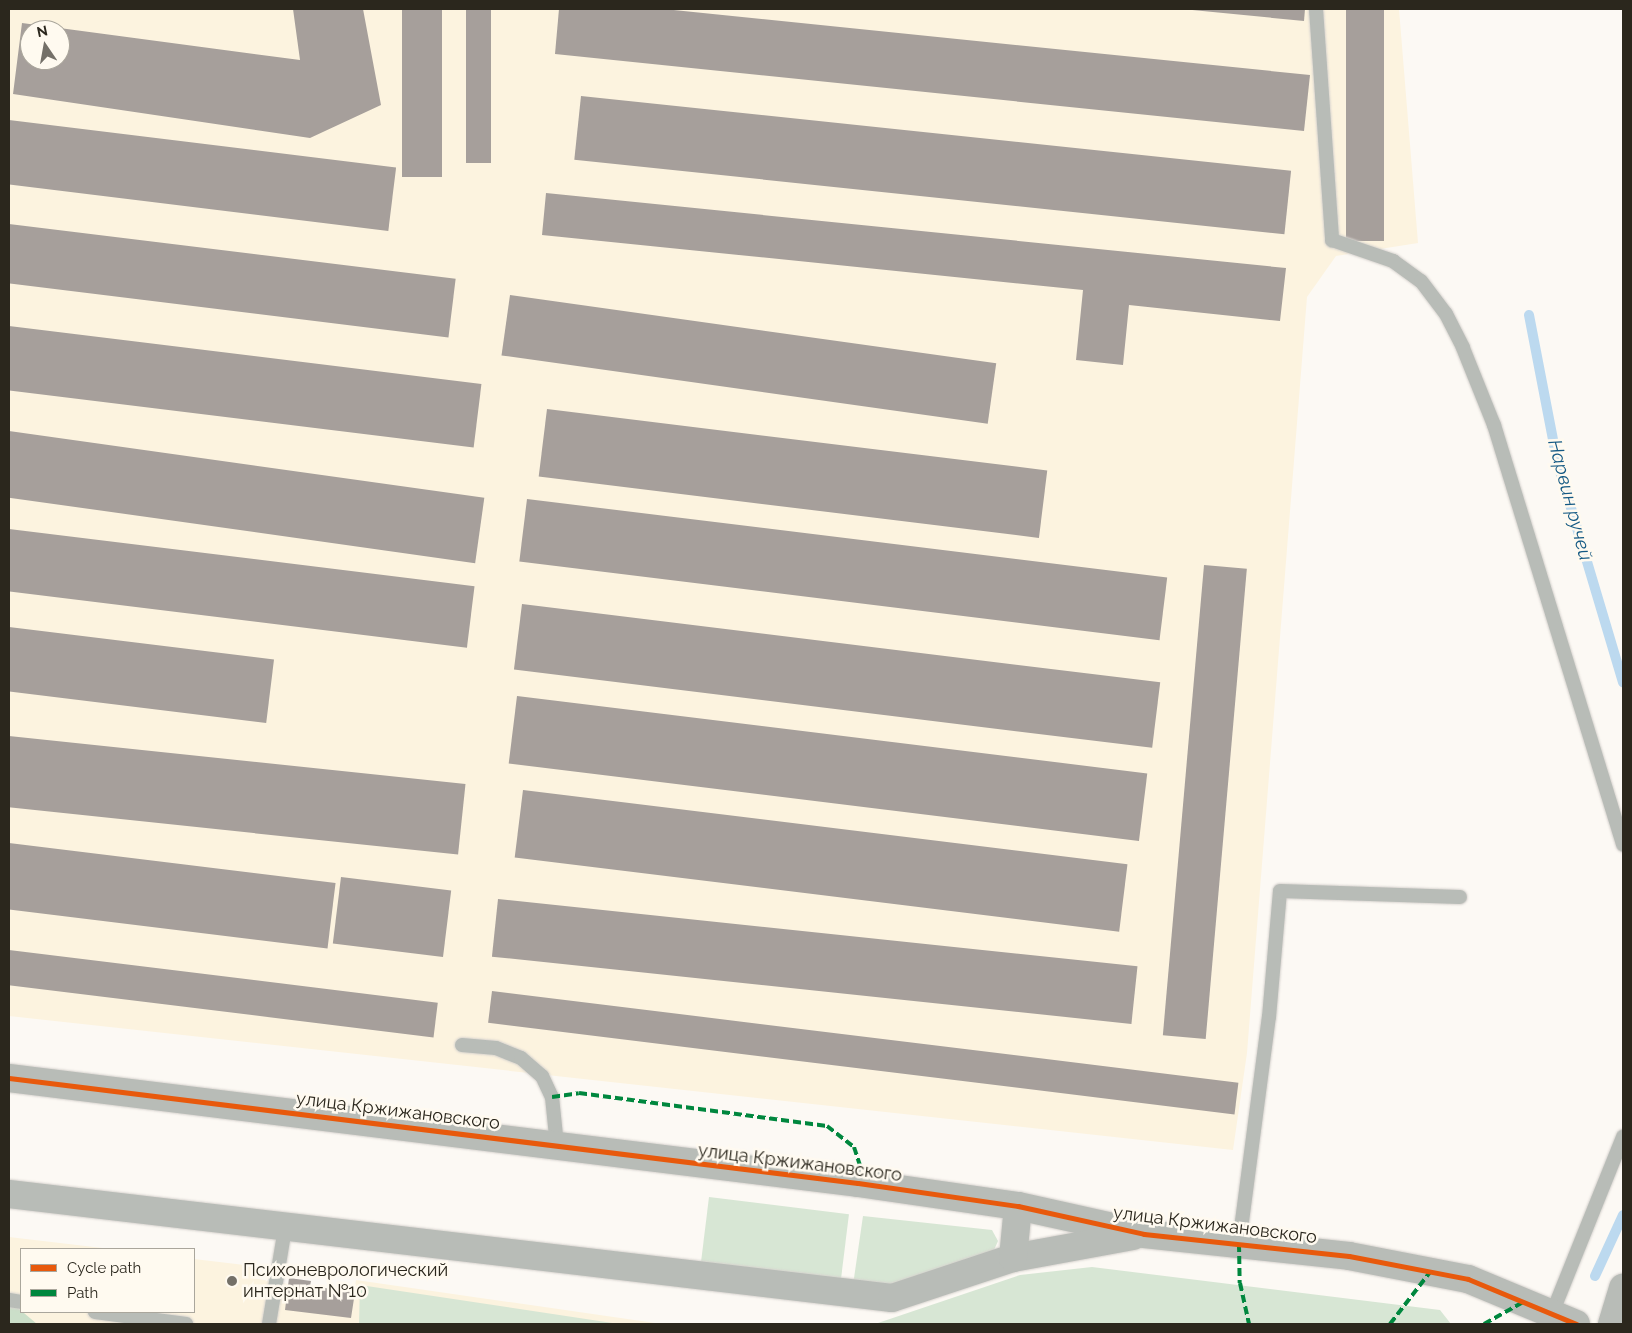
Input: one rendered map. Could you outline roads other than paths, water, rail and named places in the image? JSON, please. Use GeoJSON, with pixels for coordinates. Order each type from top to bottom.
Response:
{"type":"FeatureCollection","features":[{"type":"Feature","properties":{"kind":"street","name":"улица Кржижановского"},"geometry":{"type":"LineString","coordinates":[[9,1078],[557,1145],[1018,1206],[1144,1234],[1349,1256],[1468,1278],[1565,1318]]}},
{"type":"Feature","properties":{"kind":"street","name":"улица Кржижановского"},"geometry":{"type":"LineString","coordinates":[[9,1194],[883,1298],[941,1285],[1013,1258],[1144,1234]]}},
{"type":"Feature","properties":{"kind":"street"},"geometry":{"type":"LineString","coordinates":[[1013,1258],[1018,1206]]}},
{"type":"Feature","properties":{"kind":"street"},"geometry":{"type":"LineString","coordinates":[[1612,1324],[1622,1294]]}},
{"type":"Feature","properties":{"kind":"lane"},"geometry":{"type":"LineString","coordinates":[[1316,9],[1332,240],[1393,261],[1421,281],[1446,314],[1463,348],[1494,425],[1623,845]]}},
{"type":"Feature","properties":{"kind":"lane"},"geometry":{"type":"LineString","coordinates":[[1239,1244],[1269,1017],[1280,891],[1460,896]]}},
{"type":"Feature","properties":{"kind":"lane"},"geometry":{"type":"LineString","coordinates":[[462,1046],[496,1048],[521,1058],[542,1076],[552,1098],[557,1145]]}},
{"type":"Feature","properties":{"kind":"lane"},"geometry":{"type":"LineString","coordinates":[[1565,1318],[1623,1137]]}},
{"type":"Feature","properties":{"kind":"lane"},"geometry":{"type":"LineString","coordinates":[[269,1324],[286,1228]]}},
{"type":"Feature","properties":{"kind":"lane"},"geometry":{"type":"LineString","coordinates":[[102,1313],[186,1324]]}},
{"type":"Feature","properties":{"kind":"waterway","name":"Нарвин ручей"},"geometry":{"type":"LineString","coordinates":[[1529,315],[1557,461],[1623,682]]}},
{"type":"Feature","properties":{"kind":"waterway","name":"Нарвин ручей"},"geometry":{"type":"LineString","coordinates":[[1595,1276],[1623,1215]]}},
{"type":"Feature","properties":{"kind":"place","name":"Психоневрологический интернат №10"},"geometry":{"type":"Point","coordinates":[232,1281]}}]}
